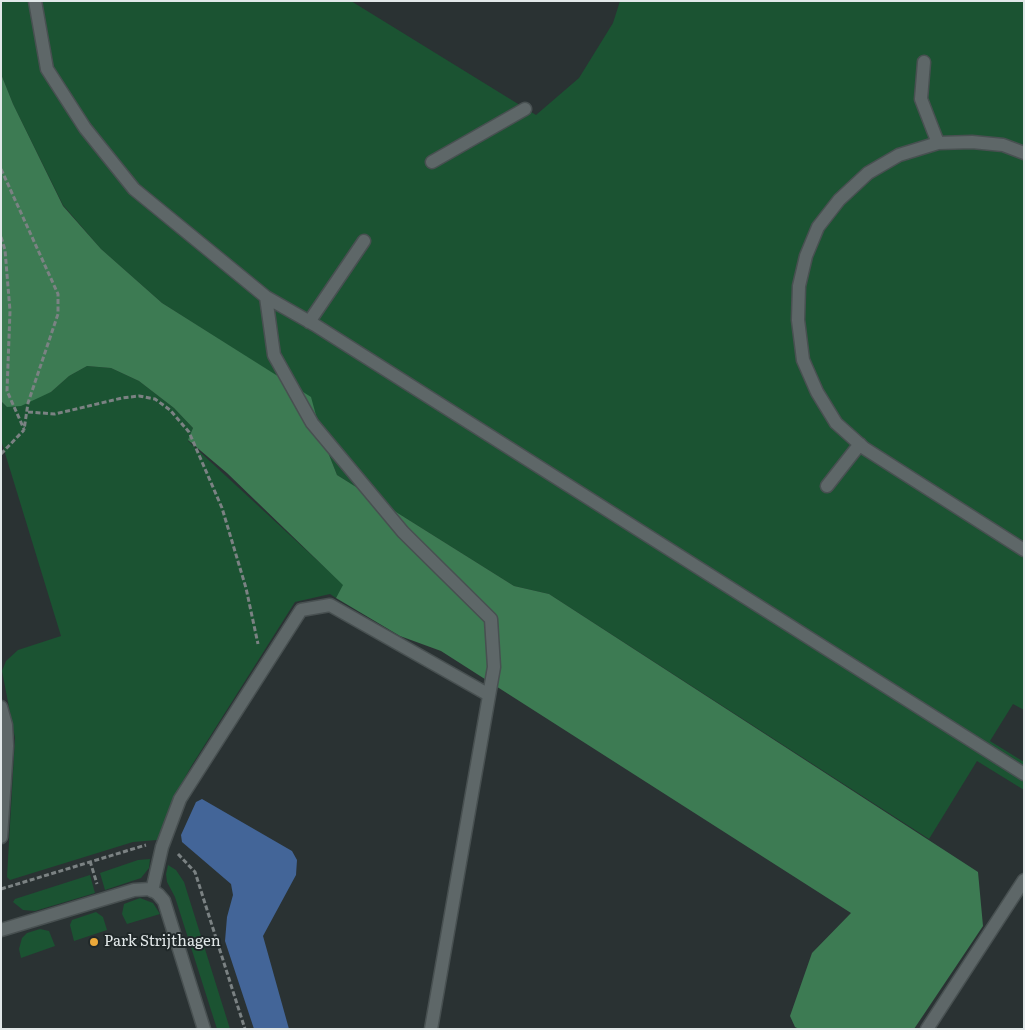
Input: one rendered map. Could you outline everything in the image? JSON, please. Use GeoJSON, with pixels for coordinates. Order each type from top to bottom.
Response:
{"type":"FeatureCollection","features":[{"type":"Feature","properties":{"kind":"lane"},"geometry":{"type":"LineString","coordinates":[[35,1],[47,70],[85,128],[134,189],[266,297],[309,322],[1024,774]]}},
{"type":"Feature","properties":{"kind":"lane"},"geometry":{"type":"LineString","coordinates":[[924,62],[922,99],[938,143]]}},
{"type":"Feature","properties":{"kind":"lane"},"geometry":{"type":"LineString","coordinates":[[432,162],[525,109]]}},
{"type":"Feature","properties":{"kind":"lane"},"geometry":{"type":"LineString","coordinates":[[1024,152],[1003,145],[972,142],[938,143],[899,155],[868,173],[839,200],[818,227],[806,256],[800,286],[798,320],[803,360],[817,392],[836,423],[860,444],[1024,550]]}},
{"type":"Feature","properties":{"kind":"lane"},"geometry":{"type":"LineString","coordinates":[[309,322],[364,241]]}},
{"type":"Feature","properties":{"kind":"lane"},"geometry":{"type":"LineString","coordinates":[[266,297],[274,356],[312,423],[403,532],[491,619],[494,667],[431,1029]]}},
{"type":"Feature","properties":{"kind":"lane"},"geometry":{"type":"LineString","coordinates":[[827,486],[860,444]]}},
{"type":"Feature","properties":{"kind":"lane"},"geometry":{"type":"LineString","coordinates":[[152,891],[162,848],[180,798],[301,610],[330,605],[489,695]]}},
{"type":"Feature","properties":{"kind":"lane"},"geometry":{"type":"LineString","coordinates":[[1,707],[6,725],[7,746],[1,837]]}},
{"type":"Feature","properties":{"kind":"lane"},"geometry":{"type":"LineString","coordinates":[[927,1029],[1024,880]]}},
{"type":"Feature","properties":{"kind":"lane"},"geometry":{"type":"LineString","coordinates":[[1,930],[134,890],[142,888],[152,891],[164,901],[204,1029]]}},
{"type":"Feature","properties":{"kind":"path"},"geometry":{"type":"LineString","coordinates":[[1,169],[58,294],[58,314],[28,403],[24,430],[1,454]]}},
{"type":"Feature","properties":{"kind":"path"},"geometry":{"type":"LineString","coordinates":[[1,238],[5,250],[9,281],[7,391],[24,430]]}},
{"type":"Feature","properties":{"kind":"path"},"geometry":{"type":"LineString","coordinates":[[28,412],[55,414],[122,398],[139,396],[155,399],[170,410],[189,432],[222,508],[246,588],[263,667]]}},
{"type":"Feature","properties":{"kind":"path"},"geometry":{"type":"LineString","coordinates":[[90,861],[102,899]]}},
{"type":"Feature","properties":{"kind":"green space"},"geometry":{"type":"Polygon","coordinates":[[[1,1],[351,1],[536,115],[579,78],[613,23],[620,1],[1024,1],[1024,146],[1003,140],[974,136],[933,139],[865,170],[801,255],[799,361],[811,394],[834,427],[1024,556],[1024,710],[1013,704],[990,741],[1024,762],[1024,790],[977,761],[929,839],[549,594],[514,586],[337,475],[322,437],[310,397],[162,303],[101,249],[63,205],[13,104],[1,74],[1,1]]]}},
{"type":"Feature","properties":{"kind":"green space"},"geometry":{"type":"Polygon","coordinates":[[[1,74],[13,104],[63,206],[101,249],[162,303],[311,397],[322,437],[337,475],[514,586],[549,594],[978,872],[983,926],[914,1029],[799,1029],[795,1027],[790,1016],[812,953],[851,913],[441,651],[400,636],[336,598],[343,585],[227,473],[188,440],[193,428],[174,408],[139,381],[111,368],[87,366],[69,376],[51,392],[21,406],[7,407],[1,401],[1,74]]]}},
{"type":"Feature","properties":{"kind":"green space"},"geometry":{"type":"Polygon","coordinates":[[[974,147],[1001,150],[1024,157],[1024,544],[867,444],[840,419],[820,390],[808,359],[802,321],[804,286],[811,258],[823,231],[843,202],[869,179],[902,160],[935,149],[974,147]]]}},
{"type":"Feature","properties":{"kind":"green space"},"geometry":{"type":"Polygon","coordinates":[[[87,366],[111,368],[139,381],[174,408],[193,428],[188,441],[344,585],[336,598],[330,594],[295,602],[192,765],[175,795],[157,840],[133,842],[10,880],[7,877],[15,738],[2,671],[6,661],[18,650],[61,636],[1,440],[1,401],[7,407],[51,392],[69,376],[87,366]]]}},
{"type":"Feature","properties":{"kind":"green space"},"geometry":{"type":"Polygon","coordinates":[[[150,859],[149,868],[141,878],[105,890],[100,873],[138,860],[150,859]]]}},
{"type":"Feature","properties":{"kind":"green space"},"geometry":{"type":"Polygon","coordinates":[[[168,865],[176,870],[184,882],[230,1029],[217,1029],[175,897],[167,882],[168,865]]]}},
{"type":"Feature","properties":{"kind":"green space"},"geometry":{"type":"Polygon","coordinates":[[[90,875],[95,893],[35,911],[23,910],[13,902],[15,899],[90,875]]]}},
{"type":"Feature","properties":{"kind":"green space"},"geometry":{"type":"Polygon","coordinates":[[[140,898],[153,903],[160,914],[127,924],[122,914],[124,904],[140,898]]]}},
{"type":"Feature","properties":{"kind":"green space"},"geometry":{"type":"Polygon","coordinates":[[[96,912],[103,917],[107,930],[74,941],[70,925],[72,920],[96,912]]]}},
{"type":"Feature","properties":{"kind":"green space"},"geometry":{"type":"Polygon","coordinates":[[[40,929],[49,931],[55,946],[21,958],[19,949],[22,938],[27,933],[40,929]]]}},
{"type":"Feature","properties":{"kind":"water"},"geometry":{"type":"Polygon","coordinates":[[[202,799],[292,851],[297,860],[296,875],[263,936],[289,1029],[254,1029],[225,941],[227,917],[233,895],[231,884],[182,842],[181,835],[196,802],[202,799]]]}},
{"type":"Feature","properties":{"kind":"place","name":"Park Strijthagen"},"geometry":{"type":"Point","coordinates":[94,942]}}]}
